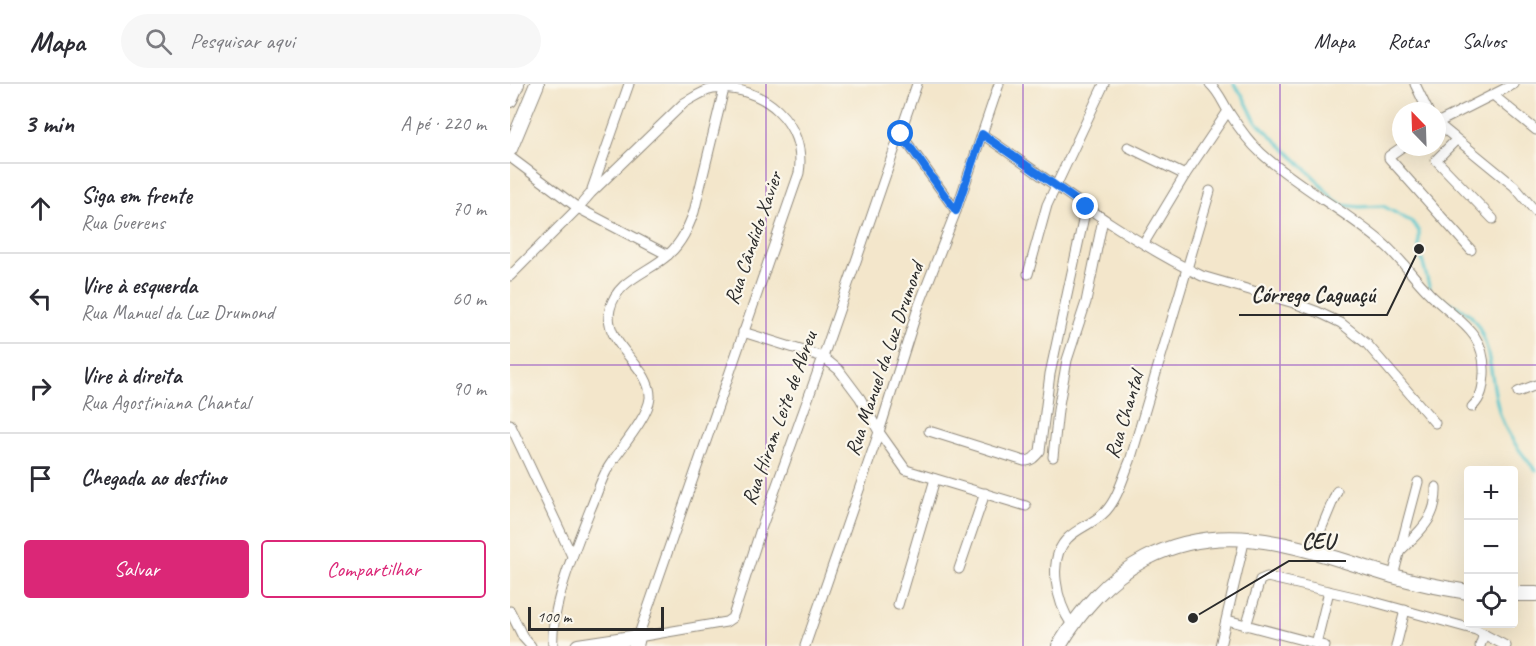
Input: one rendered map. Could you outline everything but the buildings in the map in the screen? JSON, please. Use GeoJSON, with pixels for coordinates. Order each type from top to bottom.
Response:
{"type":"FeatureCollection","features":[{"type":"Feature","properties":{"kind":"main road"},"geometry":{"type":"LineString","coordinates":[[510,100],[517,84]]}},
{"type":"Feature","properties":{"kind":"main road"},"geometry":{"type":"LineString","coordinates":[[512,142],[537,84]]}},
{"type":"Feature","properties":{"kind":"main road"},"geometry":{"type":"LineString","coordinates":[[1059,646],[1086,606],[1104,588],[1134,566],[1160,551],[1192,541],[1217,537],[1271,541],[1428,586],[1464,591]]}},
{"type":"Feature","properties":{"kind":"main road"},"geometry":{"type":"LineString","coordinates":[[1518,594],[1536,594]]}},
{"type":"Feature","properties":{"kind":"main road","name":"Rua Hiram Leite de Abreu"},"geometry":{"type":"LineString","coordinates":[[578,646],[637,642]]}},
{"type":"Feature","properties":{"kind":"street"},"geometry":{"type":"LineString","coordinates":[[591,192],[629,84]]}},
{"type":"Feature","properties":{"kind":"street","name":"Rua Hiram Leite de Abreu"},"geometry":{"type":"LineString","coordinates":[[637,642],[717,625],[732,618],[917,84]]}},
{"type":"Feature","properties":{"kind":"street","name":"Rua Manuel da Luz Drumond"},"geometry":{"type":"LineString","coordinates":[[804,646],[879,432],[918,308],[956,211],[999,84]]}},
{"type":"Feature","properties":{"kind":"street"},"geometry":{"type":"LineString","coordinates":[[1028,274],[1044,214],[1104,84]]}},
{"type":"Feature","properties":{"kind":"street"},"geometry":{"type":"LineString","coordinates":[[1210,84],[1222,99],[1244,136],[1260,153],[1287,176],[1313,192],[1386,246],[1428,293],[1468,327],[1482,350],[1484,366],[1484,386],[1481,396],[1472,407]]}},
{"type":"Feature","properties":{"kind":"street"},"geometry":{"type":"LineString","coordinates":[[1415,84],[1424,102]]}},
{"type":"Feature","properties":{"kind":"street"},"geometry":{"type":"LineString","coordinates":[[1446,118],[1514,84]]}},
{"type":"Feature","properties":{"kind":"street"},"geometry":{"type":"LineString","coordinates":[[553,646],[552,628],[572,556],[604,476],[647,408],[650,398],[649,388],[643,376],[616,340],[610,326],[610,309],[625,284],[658,264],[677,246],[687,231],[694,212],[724,88]]}},
{"type":"Feature","properties":{"kind":"street","name":"Rua Cândido Xavier"},"geometry":{"type":"LineString","coordinates":[[510,276],[591,192],[684,104],[712,89],[745,90],[770,101],[790,124],[798,139],[801,158],[799,172],[637,642]]}},
{"type":"Feature","properties":{"kind":"street"},"geometry":{"type":"LineString","coordinates":[[1493,95],[1536,130]]}},
{"type":"Feature","properties":{"kind":"street"},"geometry":{"type":"LineString","coordinates":[[1144,243],[1185,175],[1228,111]]}},
{"type":"Feature","properties":{"kind":"street"},"geometry":{"type":"LineString","coordinates":[[1446,131],[1514,186],[1536,212]]}},
{"type":"Feature","properties":{"kind":"street"},"geometry":{"type":"LineString","coordinates":[[901,134],[956,211]]}},
{"type":"Feature","properties":{"kind":"street"},"geometry":{"type":"LineString","coordinates":[[982,134],[1103,219],[1187,269],[1202,276],[1294,303],[1341,323],[1367,344],[1435,423]]}},
{"type":"Feature","properties":{"kind":"street"},"geometry":{"type":"LineString","coordinates":[[1456,140],[1436,160],[1493,219]]}},
{"type":"Feature","properties":{"kind":"street"},"geometry":{"type":"LineString","coordinates":[[1128,147],[1185,175]]}},
{"type":"Feature","properties":{"kind":"street"},"geometry":{"type":"LineString","coordinates":[[1392,154],[1389,158],[1471,250]]}},
{"type":"Feature","properties":{"kind":"street"},"geometry":{"type":"LineString","coordinates":[[510,157],[578,208],[668,255]]}},
{"type":"Feature","properties":{"kind":"street","name":"Rua Chantal"},"geometry":{"type":"LineString","coordinates":[[1072,625],[1062,608],[1059,595],[1056,569],[1059,549],[1067,539],[1107,510],[1116,495],[1130,461],[1210,191]]}},
{"type":"Feature","properties":{"kind":"street"},"geometry":{"type":"LineString","coordinates":[[929,431],[1024,461],[1029,461],[1040,451],[1050,374],[1086,207]]}},
{"type":"Feature","properties":{"kind":"street"},"geometry":{"type":"LineString","coordinates":[[1053,457],[1067,360],[1086,302],[1103,219]]}},
{"type":"Feature","properties":{"kind":"street"},"geometry":{"type":"LineString","coordinates":[[743,332],[823,357],[838,370],[860,398],[879,432],[906,470],[1026,506]]}},
{"type":"Feature","properties":{"kind":"street"},"geometry":{"type":"LineString","coordinates":[[1518,392],[1536,385]]}},
{"type":"Feature","properties":{"kind":"street"},"geometry":{"type":"LineString","coordinates":[[510,424],[572,556]]}},
{"type":"Feature","properties":{"kind":"street"},"geometry":{"type":"LineString","coordinates":[[898,605],[935,479]]}},
{"type":"Feature","properties":{"kind":"street"},"geometry":{"type":"LineString","coordinates":[[1393,576],[1418,482]]}},
{"type":"Feature","properties":{"kind":"street"},"geometry":{"type":"LineString","coordinates":[[1401,550],[1433,514],[1437,501],[1436,487]]}},
{"type":"Feature","properties":{"kind":"street"},"geometry":{"type":"LineString","coordinates":[[1312,551],[1337,490]]}},
{"type":"Feature","properties":{"kind":"street"},"geometry":{"type":"LineString","coordinates":[[959,569],[985,493]]}},
{"type":"Feature","properties":{"kind":"street"},"geometry":{"type":"LineString","coordinates":[[1220,646],[1245,538]]}},
{"type":"Feature","properties":{"kind":"street"},"geometry":{"type":"LineString","coordinates":[[1246,626],[1262,578],[1267,577],[1405,610],[1484,633],[1506,646]]}},
{"type":"Feature","properties":{"kind":"street"},"geometry":{"type":"LineString","coordinates":[[1227,620],[1320,645],[1329,591]]}},
{"type":"Feature","properties":{"kind":"street"},"geometry":{"type":"LineString","coordinates":[[510,610],[523,637],[531,646]]}},
{"type":"Feature","properties":{"kind":"street"},"geometry":{"type":"LineString","coordinates":[[1396,646],[1405,610]]}},
{"type":"Feature","properties":{"kind":"street"},"geometry":{"type":"LineString","coordinates":[[1480,646],[1484,633]]}},
{"type":"Feature","properties":{"kind":"waterway"},"geometry":{"type":"LineString","coordinates":[[1234,84],[1255,120],[1316,179],[1332,198],[1343,205],[1383,206],[1412,222],[1419,231],[1419,249],[1430,289]]}},
{"type":"Feature","properties":{"kind":"waterway"},"geometry":{"type":"LineString","coordinates":[[1439,297],[1468,313],[1478,326],[1487,351],[1501,417],[1512,439],[1536,471]]}},
{"type":"Feature","properties":{"kind":"place","name":"Córrego Caguaçú"},"geometry":{"type":"Point","coordinates":[1419,249]}},
{"type":"Feature","properties":{"kind":"place","name":"CEU"},"geometry":{"type":"Point","coordinates":[1193,618]}},
{"type":"Feature","properties":{"kind":"route"},"geometry":{"type":"LineString","coordinates":[[901,134],[956,211],[982,134],[1086,207]]}}]}
